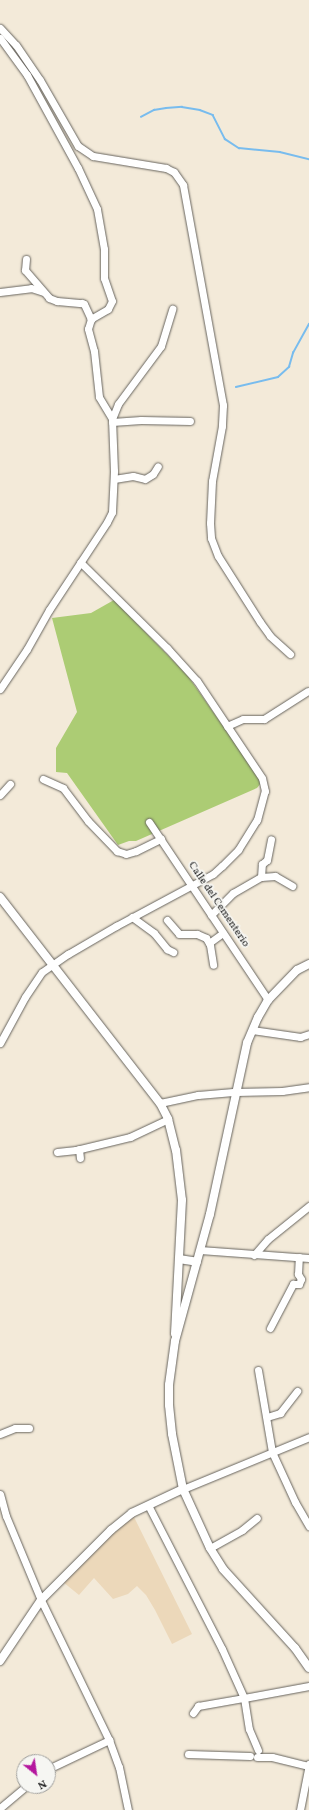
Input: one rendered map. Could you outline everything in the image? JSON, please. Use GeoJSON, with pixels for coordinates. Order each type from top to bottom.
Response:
{"type":"FeatureCollection","features":[{"type":"Feature","properties":{"kind":"main road"},"geometry":{"type":"LineString","coordinates":[[0,897],[160,1103],[168,1119],[176,1150],[182,1200],[174,1325],[176,1341]]}},
{"type":"Feature","properties":{"kind":"main road"},"geometry":{"type":"LineString","coordinates":[[309,964],[297,970],[268,1000],[252,1030],[244,1053],[210,1214],[176,1341],[169,1385],[169,1405],[172,1434],[184,1489],[210,1548],[223,1569],[307,1660],[309,1668]]}},
{"type":"Feature","properties":{"kind":"main road"},"geometry":{"type":"LineString","coordinates":[[179,1259],[197,1262]]}},
{"type":"Feature","properties":{"kind":"main road"},"geometry":{"type":"LineString","coordinates":[[0,1662],[41,1600],[111,1530],[132,1513],[184,1489]]}},
{"type":"Feature","properties":{"kind":"street"},"geometry":{"type":"LineString","coordinates":[[0,28],[16,45],[37,75],[78,146],[93,156],[166,168],[174,172],[183,185],[223,405],[222,426],[212,481],[210,523],[211,538],[218,556],[260,622],[270,636],[290,654]]}},
{"type":"Feature","properties":{"kind":"street"},"geometry":{"type":"LineString","coordinates":[[0,38],[27,75],[78,168],[97,208],[104,249],[104,278],[112,301],[108,309],[91,319]]}},
{"type":"Feature","properties":{"kind":"street"},"geometry":{"type":"LineString","coordinates":[[26,259],[25,270],[53,301],[84,304],[91,319],[88,329],[94,351],[99,397],[112,421]]}},
{"type":"Feature","properties":{"kind":"street"},"geometry":{"type":"LineString","coordinates":[[0,292],[31,288],[45,293]]}},
{"type":"Feature","properties":{"kind":"street"},"geometry":{"type":"LineString","coordinates":[[0,689],[112,512],[114,479],[112,421],[118,404],[161,346],[172,309]]}},
{"type":"Feature","properties":{"kind":"street"},"geometry":{"type":"LineString","coordinates":[[112,421],[190,421]]}},
{"type":"Feature","properties":{"kind":"street"},"geometry":{"type":"LineString","coordinates":[[114,479],[133,476],[145,479],[153,474],[158,466]]}},
{"type":"Feature","properties":{"kind":"street"},"geometry":{"type":"LineString","coordinates":[[0,1043],[35,980],[52,964],[132,917],[213,874],[238,850],[257,820],[265,791],[262,778],[188,671],[80,562]]}},
{"type":"Feature","properties":{"kind":"street"},"geometry":{"type":"LineString","coordinates":[[227,726],[243,719],[264,719],[287,703],[308,692]]}},
{"type":"Feature","properties":{"kind":"street"},"geometry":{"type":"LineString","coordinates":[[43,779],[63,788],[88,821],[117,851],[126,854],[161,839]]}},
{"type":"Feature","properties":{"kind":"street"},"geometry":{"type":"LineString","coordinates":[[0,795],[10,784]]}},
{"type":"Feature","properties":{"kind":"street","name":"Calle del Cementerio"},"geometry":{"type":"LineString","coordinates":[[150,822],[268,1000]]}},
{"type":"Feature","properties":{"kind":"street"},"geometry":{"type":"LineString","coordinates":[[261,877],[262,864],[267,860],[271,839]]}},
{"type":"Feature","properties":{"kind":"street"},"geometry":{"type":"LineString","coordinates":[[211,915],[233,893],[261,877],[275,876],[292,886]]}},
{"type":"Feature","properties":{"kind":"street"},"geometry":{"type":"LineString","coordinates":[[132,917],[154,932],[173,952]]}},
{"type":"Feature","properties":{"kind":"street"},"geometry":{"type":"LineString","coordinates":[[167,920],[179,934],[197,934],[206,938],[209,943],[213,965]]}},
{"type":"Feature","properties":{"kind":"street"},"geometry":{"type":"LineString","coordinates":[[209,943],[223,933]]}},
{"type":"Feature","properties":{"kind":"street"},"geometry":{"type":"LineString","coordinates":[[252,1030],[300,1037],[309,1034]]}},
{"type":"Feature","properties":{"kind":"street"},"geometry":{"type":"LineString","coordinates":[[160,1103],[198,1095],[282,1091],[309,1087]]}},
{"type":"Feature","properties":{"kind":"street"},"geometry":{"type":"LineString","coordinates":[[57,1152],[79,1149],[130,1137],[168,1119]]}},
{"type":"Feature","properties":{"kind":"street"},"geometry":{"type":"LineString","coordinates":[[79,1149],[80,1158]]}},
{"type":"Feature","properties":{"kind":"street"},"geometry":{"type":"LineString","coordinates":[[254,1254],[268,1239],[309,1206]]}},
{"type":"Feature","properties":{"kind":"street"},"geometry":{"type":"LineString","coordinates":[[200,1250],[309,1258]]}},
{"type":"Feature","properties":{"kind":"street"},"geometry":{"type":"LineString","coordinates":[[270,1328],[293,1284],[299,1284],[301,1279],[298,1274],[299,1257]]}},
{"type":"Feature","properties":{"kind":"street"},"geometry":{"type":"LineString","coordinates":[[258,1370],[272,1452],[295,1502],[309,1526]]}},
{"type":"Feature","properties":{"kind":"street"},"geometry":{"type":"LineString","coordinates":[[267,1417],[280,1413],[297,1391]]}},
{"type":"Feature","properties":{"kind":"street"},"geometry":{"type":"LineString","coordinates":[[0,1434],[15,1428],[29,1428]]}},
{"type":"Feature","properties":{"kind":"street"},"geometry":{"type":"LineString","coordinates":[[184,1489],[309,1437]]}},
{"type":"Feature","properties":{"kind":"street"},"geometry":{"type":"LineString","coordinates":[[0,1494],[6,1516],[41,1600],[109,1740],[119,1767],[128,1810]]}},
{"type":"Feature","properties":{"kind":"street"},"geometry":{"type":"LineString","coordinates":[[148,1505],[222,1649],[244,1698],[255,1753]]}},
{"type":"Feature","properties":{"kind":"street"},"geometry":{"type":"LineString","coordinates":[[210,1548],[231,1537],[257,1518]]}},
{"type":"Feature","properties":{"kind":"street"},"geometry":{"type":"LineString","coordinates":[[300,1686],[309,1681]]}},
{"type":"Feature","properties":{"kind":"street"},"geometry":{"type":"LineString","coordinates":[[193,1713],[198,1706],[300,1686],[309,1686]]}},
{"type":"Feature","properties":{"kind":"street"},"geometry":{"type":"LineString","coordinates":[[56,1765],[109,1740]]}},
{"type":"Feature","properties":{"kind":"street"},"geometry":{"type":"LineString","coordinates":[[188,1754],[255,1753],[309,1765],[300,1810]]}},
{"type":"Feature","properties":{"kind":"street"},"geometry":{"type":"LineString","coordinates":[[0,1808],[17,1794]]}},
{"type":"Feature","properties":{"kind":"shaded area"},"geometry":{"type":"Polygon","coordinates":[[[134,1517],[192,1634],[172,1644],[146,1595],[137,1586],[128,1594],[113,1599],[94,1578],[79,1595],[63,1582],[118,1528],[134,1517]]]}},
{"type":"Feature","properties":{"kind":"green space"},"geometry":{"type":"Polygon","coordinates":[[[114,600],[188,676],[253,769],[261,783],[257,788],[136,841],[129,841],[118,845],[67,773],[56,772],[56,748],[77,712],[52,618],[91,613],[114,600]]]}},
{"type":"Feature","properties":{"kind":"waterway"},"geometry":{"type":"LineString","coordinates":[[141,117],[154,110],[166,108],[182,107],[200,110],[213,115],[225,139],[239,148],[280,152],[309,159]]}},
{"type":"Feature","properties":{"kind":"waterway"},"geometry":{"type":"LineString","coordinates":[[236,387],[278,377],[289,367],[293,353],[309,324]]}}]}
